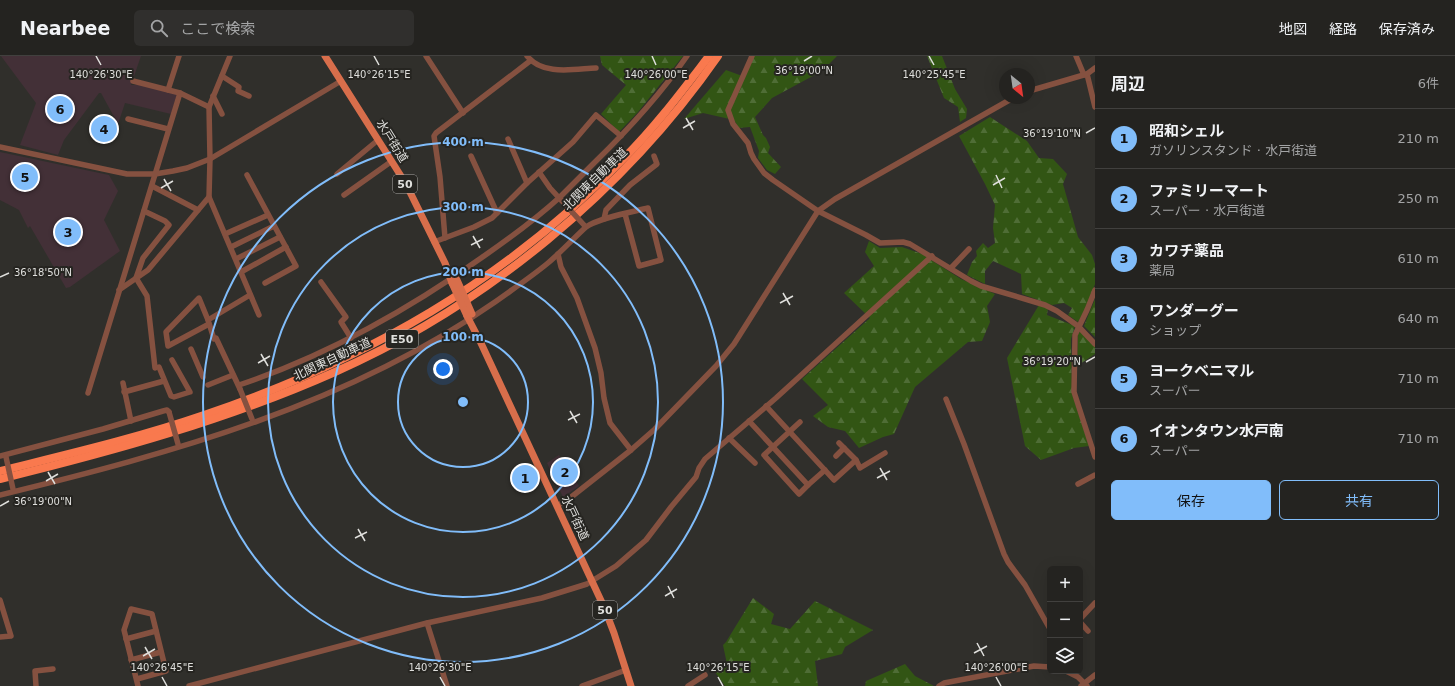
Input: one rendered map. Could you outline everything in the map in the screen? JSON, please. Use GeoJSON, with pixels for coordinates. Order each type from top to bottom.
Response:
{"type":"FeatureCollection","features":[{"type":"Feature","properties":{"kind":"highway","name":"北関東自動車道"},"geometry":{"type":"LineString","coordinates":[[0,472],[150,432],[252,398],[335,364],[381,341],[436,310],[478,283],[516,255],[578,203],[647,133],[708,56]]}},
{"type":"Feature","properties":{"kind":"highway","name":"北関東自動車道"},"geometry":{"type":"LineString","coordinates":[[0,479],[152,439],[254,405],[337,371],[403,338],[481,290],[520,261],[584,208],[653,138],[691,92],[718,56]]}},
{"type":"Feature","properties":{"kind":"main road","name":"水戸街道"},"geometry":{"type":"LineString","coordinates":[[325,56],[392,161],[416,204],[445,263],[593,582],[609,619],[630,686]]}},
{"type":"Feature","properties":{"kind":"street"},"geometry":{"type":"LineString","coordinates":[[168,90],[179,56]]}},
{"type":"Feature","properties":{"kind":"street"},"geometry":{"type":"LineString","coordinates":[[230,56],[209,108],[209,197],[259,315]]}},
{"type":"Feature","properties":{"kind":"street"},"geometry":{"type":"LineString","coordinates":[[426,56],[463,113]]}},
{"type":"Feature","properties":{"kind":"street"},"geometry":{"type":"LineString","coordinates":[[239,387],[351,338],[408,307],[453,280],[560,199],[652,102],[687,56]]}},
{"type":"Feature","properties":{"kind":"street"},"geometry":{"type":"LineString","coordinates":[[752,56],[728,110],[729,117],[748,143],[750,153],[764,173],[786,190],[818,211],[866,234],[880,243],[903,242],[910,244],[981,286],[1045,305],[1078,326],[1095,344]]}},
{"type":"Feature","properties":{"kind":"street"},"geometry":{"type":"LineString","coordinates":[[1076,56],[1086,75],[1095,107]]}},
{"type":"Feature","properties":{"kind":"street"},"geometry":{"type":"LineString","coordinates":[[445,238],[440,177],[434,136],[436,133],[531,58],[552,70],[596,68]]}},
{"type":"Feature","properties":{"kind":"street"},"geometry":{"type":"LineString","coordinates":[[1035,89],[1086,75],[1095,68]]}},
{"type":"Feature","properties":{"kind":"street"},"geometry":{"type":"LineString","coordinates":[[222,76],[239,88],[238,91],[249,96]]}},
{"type":"Feature","properties":{"kind":"street"},"geometry":{"type":"LineString","coordinates":[[133,81],[180,93],[209,108]]}},
{"type":"Feature","properties":{"kind":"street"},"geometry":{"type":"LineString","coordinates":[[0,147],[117,172],[143,175],[156,174],[186,168],[210,159],[341,81]]}},
{"type":"Feature","properties":{"kind":"street"},"geometry":{"type":"LineString","coordinates":[[88,393],[180,93]]}},
{"type":"Feature","properties":{"kind":"street"},"geometry":{"type":"LineString","coordinates":[[213,96],[222,114]]}},
{"type":"Feature","properties":{"kind":"street"},"geometry":{"type":"LineString","coordinates":[[558,506],[632,450],[655,429],[725,356],[818,211],[835,199],[1002,104]]}},
{"type":"Feature","properties":{"kind":"street"},"geometry":{"type":"LineString","coordinates":[[434,242],[487,222],[527,183],[573,142],[596,116],[621,136]]}},
{"type":"Feature","properties":{"kind":"street"},"geometry":{"type":"LineString","coordinates":[[128,119],[168,129]]}},
{"type":"Feature","properties":{"kind":"street"},"geometry":{"type":"LineString","coordinates":[[508,139],[527,183]]}},
{"type":"Feature","properties":{"kind":"street"},"geometry":{"type":"LineString","coordinates":[[337,174],[378,140]]}},
{"type":"Feature","properties":{"kind":"street"},"geometry":{"type":"LineString","coordinates":[[471,156],[497,213]]}},
{"type":"Feature","properties":{"kind":"street"},"geometry":{"type":"LineString","coordinates":[[604,220],[606,210],[630,185],[657,164],[654,156]]}},
{"type":"Feature","properties":{"kind":"street"},"geometry":{"type":"LineString","coordinates":[[344,194],[392,161]]}},
{"type":"Feature","properties":{"kind":"street"},"geometry":{"type":"LineString","coordinates":[[539,172],[550,188],[585,226]]}},
{"type":"Feature","properties":{"kind":"street"},"geometry":{"type":"LineString","coordinates":[[247,175],[296,266],[265,282]]}},
{"type":"Feature","properties":{"kind":"street"},"geometry":{"type":"LineString","coordinates":[[152,186],[198,210]]}},
{"type":"Feature","properties":{"kind":"street"},"geometry":{"type":"LineString","coordinates":[[119,290],[148,270],[209,197]]}},
{"type":"Feature","properties":{"kind":"street"},"geometry":{"type":"LineString","coordinates":[[0,495],[13,490],[93,472],[178,446],[317,399],[420,349],[470,317],[526,280],[558,254],[585,226],[625,214],[648,208],[661,260],[639,266],[625,214]]}},
{"type":"Feature","properties":{"kind":"street"},"geometry":{"type":"LineString","coordinates":[[144,210],[169,224],[142,258],[136,278],[147,296],[157,368],[171,396],[174,397],[190,392],[172,360]]}},
{"type":"Feature","properties":{"kind":"street"},"geometry":{"type":"LineString","coordinates":[[225,234],[268,215]]}},
{"type":"Feature","properties":{"kind":"street"},"geometry":{"type":"LineString","coordinates":[[231,247],[274,226]]}},
{"type":"Feature","properties":{"kind":"street"},"geometry":{"type":"LineString","coordinates":[[236,260],[280,237]]}},
{"type":"Feature","properties":{"kind":"street"},"geometry":{"type":"LineString","coordinates":[[241,272],[286,247]]}},
{"type":"Feature","properties":{"kind":"street"},"geometry":{"type":"LineString","coordinates":[[951,268],[969,249]]}},
{"type":"Feature","properties":{"kind":"street"},"geometry":{"type":"LineString","coordinates":[[558,254],[561,267],[577,298],[597,354],[604,398],[610,423],[632,450]]}},
{"type":"Feature","properties":{"kind":"street"},"geometry":{"type":"LineString","coordinates":[[189,686],[427,623],[542,598],[593,582],[616,566],[646,540],[696,477],[699,468],[705,459],[932,256]]}},
{"type":"Feature","properties":{"kind":"street"},"geometry":{"type":"LineString","coordinates":[[321,282],[346,317],[341,322],[351,338]]}},
{"type":"Feature","properties":{"kind":"street"},"geometry":{"type":"LineString","coordinates":[[1095,290],[1085,314],[1078,326],[1074,341],[1074,392],[1095,457]]}},
{"type":"Feature","properties":{"kind":"street"},"geometry":{"type":"LineString","coordinates":[[250,295],[208,322],[168,346],[166,332],[199,298],[208,322],[215,338],[239,387],[252,421]]}},
{"type":"Feature","properties":{"kind":"street"},"geometry":{"type":"LineString","coordinates":[[191,349],[203,377]]}},
{"type":"Feature","properties":{"kind":"street"},"geometry":{"type":"LineString","coordinates":[[208,385],[233,375]]}},
{"type":"Feature","properties":{"kind":"street"},"geometry":{"type":"LineString","coordinates":[[124,392],[164,381]]}},
{"type":"Feature","properties":{"kind":"street"},"geometry":{"type":"LineString","coordinates":[[122,383],[131,421]]}},
{"type":"Feature","properties":{"kind":"street"},"geometry":{"type":"LineString","coordinates":[[946,398],[1004,554],[1014,572],[1025,585],[1047,624]]}},
{"type":"Feature","properties":{"kind":"street"},"geometry":{"type":"LineString","coordinates":[[766,406],[834,480],[856,460]]}},
{"type":"Feature","properties":{"kind":"street"},"geometry":{"type":"LineString","coordinates":[[13,490],[4,456],[163,411],[167,410],[169,412],[178,446]]}},
{"type":"Feature","properties":{"kind":"street"},"geometry":{"type":"LineString","coordinates":[[749,421],[808,485]]}},
{"type":"Feature","properties":{"kind":"street"},"geometry":{"type":"LineString","coordinates":[[800,422],[764,455],[799,494],[825,470]]}},
{"type":"Feature","properties":{"kind":"street"},"geometry":{"type":"LineString","coordinates":[[729,438],[755,463]]}},
{"type":"Feature","properties":{"kind":"street"},"geometry":{"type":"LineString","coordinates":[[839,443],[856,460],[860,468],[885,453]]}},
{"type":"Feature","properties":{"kind":"street"},"geometry":{"type":"LineString","coordinates":[[836,456],[844,448]]}},
{"type":"Feature","properties":{"kind":"street"},"geometry":{"type":"LineString","coordinates":[[1078,484],[1095,475]]}},
{"type":"Feature","properties":{"kind":"street"},"geometry":{"type":"LineString","coordinates":[[0,600],[11,636],[0,637]]}},
{"type":"Feature","properties":{"kind":"street"},"geometry":{"type":"LineString","coordinates":[[1083,616],[1095,604]]}},
{"type":"Feature","properties":{"kind":"street"},"geometry":{"type":"LineString","coordinates":[[136,679],[166,671],[152,614],[131,609],[124,630],[131,660],[136,679],[138,686]]}},
{"type":"Feature","properties":{"kind":"street"},"geometry":{"type":"LineString","coordinates":[[427,623],[447,686]]}},
{"type":"Feature","properties":{"kind":"street"},"geometry":{"type":"LineString","coordinates":[[1083,625],[1088,630]]}},
{"type":"Feature","properties":{"kind":"street"},"geometry":{"type":"LineString","coordinates":[[126,639],[156,631]]}},
{"type":"Feature","properties":{"kind":"street"},"geometry":{"type":"LineString","coordinates":[[131,660],[161,652]]}},
{"type":"Feature","properties":{"kind":"street"},"geometry":{"type":"LineString","coordinates":[[939,686],[944,682],[1034,666],[1047,665]]}},
{"type":"Feature","properties":{"kind":"street"},"geometry":{"type":"LineString","coordinates":[[36,686],[35,671],[53,669]]}},
{"type":"Feature","properties":{"kind":"street"},"geometry":{"type":"LineString","coordinates":[[582,686],[626,670]]}},
{"type":"Feature","properties":{"kind":"street"},"geometry":{"type":"LineString","coordinates":[[1072,674],[1078,677],[1084,685],[1095,674]]}},
{"type":"Feature","properties":{"kind":"street"},"geometry":{"type":"LineString","coordinates":[[688,686],[705,675]]}},
{"type":"Feature","properties":{"kind":"shaded area"},"geometry":{"type":"Polygon","coordinates":[[[1,56],[141,56],[131,85],[141,85],[177,94],[171,114],[125,103],[118,124],[101,93],[99,93],[64,140],[58,155],[20,145],[36,103],[1,56]]]}},
{"type":"Feature","properties":{"kind":"shaded area"},"geometry":{"type":"Polygon","coordinates":[[[0,152],[109,175],[118,191],[104,220],[120,251],[70,287],[66,288],[30,226],[28,228],[19,210],[0,200],[0,152]]]}},
{"type":"Feature","properties":{"kind":"shaded area"},"geometry":{"type":"Polygon","coordinates":[[[559,455],[579,486],[563,497],[547,463],[559,455]]]}},
{"type":"Feature","properties":{"kind":"green space"},"geometry":{"type":"Polygon","coordinates":[[[600,56],[683,56],[638,112],[619,132],[601,114],[626,85],[602,65],[600,56]]]}},
{"type":"Feature","properties":{"kind":"green space"},"geometry":{"type":"Polygon","coordinates":[[[754,56],[837,56],[822,71],[772,98],[755,117],[770,147],[768,153],[781,167],[775,174],[767,170],[758,158],[759,151],[750,127],[739,128],[734,120],[703,113],[684,119],[726,70],[745,77],[754,56]]]}},
{"type":"Feature","properties":{"kind":"green space"},"geometry":{"type":"Polygon","coordinates":[[[927,56],[942,56],[955,89],[967,109],[966,118],[960,122],[958,107],[944,98],[927,56]]]}},
{"type":"Feature","properties":{"kind":"green space"},"geometry":{"type":"Polygon","coordinates":[[[990,117],[1027,141],[1039,158],[1053,159],[1067,174],[1063,184],[1078,237],[1092,255],[1095,264],[1095,284],[1085,310],[1078,322],[1068,315],[1072,308],[1064,303],[1052,305],[1022,294],[1021,274],[993,261],[985,271],[985,284],[967,275],[972,262],[977,256],[976,251],[983,243],[988,248],[995,243],[993,228],[995,205],[959,136],[990,117]]]}},
{"type":"Feature","properties":{"kind":"green space"},"geometry":{"type":"Polygon","coordinates":[[[869,241],[880,248],[902,247],[925,255],[961,279],[995,294],[987,306],[990,322],[982,341],[968,342],[915,387],[894,434],[883,437],[859,448],[845,431],[828,427],[813,416],[828,405],[802,379],[870,318],[844,293],[874,266],[865,252],[869,241]]]}},
{"type":"Feature","properties":{"kind":"green space"},"geometry":{"type":"Polygon","coordinates":[[[1095,299],[1095,337],[1084,326],[1095,299]]]}},
{"type":"Feature","properties":{"kind":"green space"},"geometry":{"type":"Polygon","coordinates":[[[1039,305],[1048,308],[1047,315],[1075,326],[1071,339],[1072,394],[1089,446],[1074,448],[1041,460],[1025,446],[1007,358],[1039,305]]]}},
{"type":"Feature","properties":{"kind":"green space"},"geometry":{"type":"Polygon","coordinates":[[[1080,331],[1095,347],[1095,354],[1077,366],[1078,334],[1080,331]]]}},
{"type":"Feature","properties":{"kind":"green space"},"geometry":{"type":"Polygon","coordinates":[[[753,598],[774,614],[771,624],[790,629],[815,601],[873,630],[845,647],[842,654],[815,661],[818,686],[725,686],[715,672],[727,664],[723,645],[753,598]]]}},
{"type":"Feature","properties":{"kind":"green space"},"geometry":{"type":"Polygon","coordinates":[[[905,664],[915,676],[934,686],[865,686],[866,681],[905,664]]]}},
{"type":"Feature","properties":{"kind":"place","name":"イオンタウン水戸南"},"geometry":{"type":"Point","coordinates":[60,109]}},
{"type":"Feature","properties":{"kind":"place","name":"ワンダーグー"},"geometry":{"type":"Point","coordinates":[104,129]}},
{"type":"Feature","properties":{"kind":"place","name":"ヨークベニマル"},"geometry":{"type":"Point","coordinates":[25,177]}},
{"type":"Feature","properties":{"kind":"place","name":"カワチ薬品"},"geometry":{"type":"Point","coordinates":[68,232]}},
{"type":"Feature","properties":{"kind":"place","name":"ファミリーマート"},"geometry":{"type":"Point","coordinates":[565,472]}},
{"type":"Feature","properties":{"kind":"place","name":"昭和シェル"},"geometry":{"type":"Point","coordinates":[525,478]}}]}
